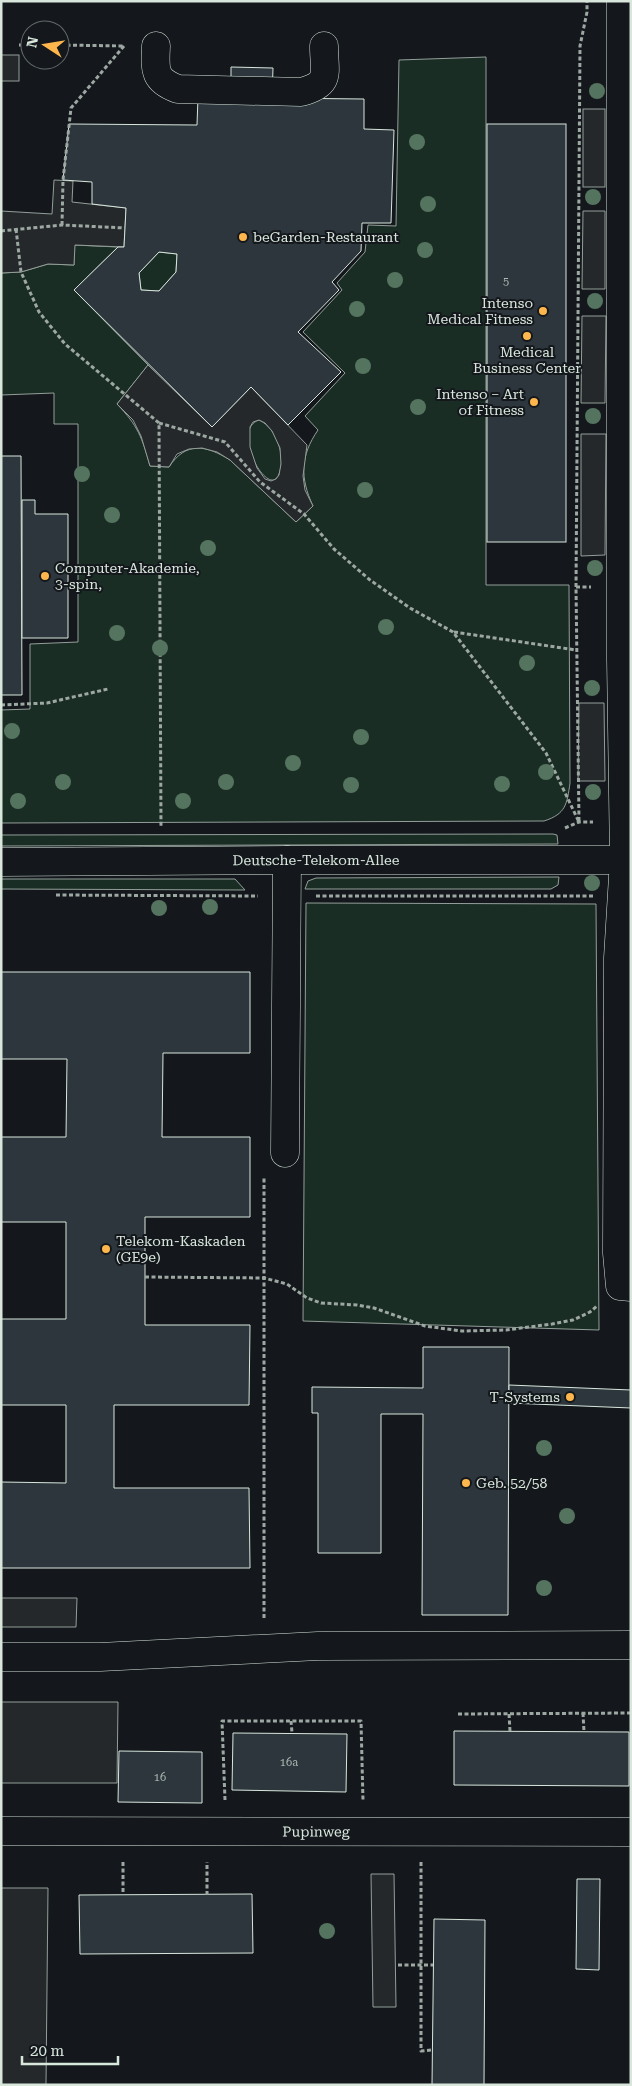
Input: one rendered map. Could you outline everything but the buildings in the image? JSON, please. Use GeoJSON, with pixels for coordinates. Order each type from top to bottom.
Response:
{"type":"FeatureCollection","features":[{"type":"Feature","properties":{"kind":"street"},"geometry":{"type":"LineString","coordinates":[[621,1],[626,77],[627,860],[621,895],[618,998],[617,1253],[625,1287]]}},
{"type":"Feature","properties":{"kind":"street"},"geometry":{"type":"LineString","coordinates":[[156,46],[155,69],[158,76],[163,82],[178,89],[301,92],[315,89],[321,85],[324,79],[324,46]]}},
{"type":"Feature","properties":{"kind":"street"},"geometry":{"type":"LineString","coordinates":[[285,1153],[287,860]]}},
{"type":"Feature","properties":{"kind":"street","name":"Deutsche-Telekom-Allee"},"geometry":{"type":"LineString","coordinates":[[1,862],[627,860]]}},
{"type":"Feature","properties":{"kind":"street"},"geometry":{"type":"LineString","coordinates":[[1,1657],[100,1657],[327,1646],[631,1645]]}},
{"type":"Feature","properties":{"kind":"street","name":"Pupinweg"},"geometry":{"type":"LineString","coordinates":[[1,1831],[631,1832]]}},
{"type":"Feature","properties":{"kind":"path"},"geometry":{"type":"LineString","coordinates":[[453,632],[546,753],[579,822],[576,587],[580,46],[587,12],[587,1]]}},
{"type":"Feature","properties":{"kind":"path"},"geometry":{"type":"LineString","coordinates":[[62,224],[71,108],[124,46],[70,45]]}},
{"type":"Feature","properties":{"kind":"path"},"geometry":{"type":"LineString","coordinates":[[1,231],[62,224],[125,228]]}},
{"type":"Feature","properties":{"kind":"path"},"geometry":{"type":"LineString","coordinates":[[16,229],[21,272],[39,312],[65,344],[159,423],[225,442],[260,482],[304,514],[334,549],[370,580],[410,608],[453,632],[576,650]]}},
{"type":"Feature","properties":{"kind":"path"},"geometry":{"type":"LineString","coordinates":[[159,423],[161,828]]}},
{"type":"Feature","properties":{"kind":"path"},"geometry":{"type":"LineString","coordinates":[[576,587],[599,586]]}},
{"type":"Feature","properties":{"kind":"path"},"geometry":{"type":"LineString","coordinates":[[1,705],[47,702],[108,688]]}},
{"type":"Feature","properties":{"kind":"path"},"geometry":{"type":"LineString","coordinates":[[49,895],[621,895]]}},
{"type":"Feature","properties":{"kind":"path"},"geometry":{"type":"LineString","coordinates":[[264,1170],[264,1648]]}},
{"type":"Feature","properties":{"kind":"path"},"geometry":{"type":"LineString","coordinates":[[145,1277],[264,1278],[287,1284],[307,1298],[321,1303],[357,1304],[425,1326],[462,1330],[506,1330],[573,1320],[590,1312],[625,1287]]}},
{"type":"Feature","properties":{"kind":"path"},"geometry":{"type":"LineString","coordinates":[[582,1713],[584,1732]]}},
{"type":"Feature","properties":{"kind":"path"},"geometry":{"type":"LineString","coordinates":[[458,1714],[631,1713]]}},
{"type":"Feature","properties":{"kind":"path"},"geometry":{"type":"LineString","coordinates":[[509,1714],[510,1731]]}},
{"type":"Feature","properties":{"kind":"path"},"geometry":{"type":"LineString","coordinates":[[226,1831],[222,1721],[361,1721],[363,1832]]}},
{"type":"Feature","properties":{"kind":"path"},"geometry":{"type":"LineString","coordinates":[[291,1721],[292,1734]]}},
{"type":"Feature","properties":{"kind":"path"},"geometry":{"type":"LineString","coordinates":[[422,1832],[421,2051],[432,2050]]}},
{"type":"Feature","properties":{"kind":"path"},"geometry":{"type":"LineString","coordinates":[[398,1965],[433,1965]]}},
{"type":"Feature","properties":{"kind":"green space"},"geometry":{"type":"Polygon","coordinates":[[[486,57],[486,585],[569,585],[570,783],[564,807],[557,815],[544,821],[1,823],[1,710],[30,709],[30,644],[78,642],[78,424],[54,424],[54,393],[1,395],[1,273],[21,272],[48,264],[74,265],[74,245],[118,247],[74,290],[148,365],[117,404],[138,432],[150,466],[169,467],[182,453],[189,449],[197,448],[213,451],[230,460],[296,522],[313,506],[306,486],[304,467],[308,449],[318,430],[305,416],[345,373],[303,332],[342,290],[337,283],[365,252],[368,225],[396,226],[399,60],[486,57]]]}},
{"type":"Feature","properties":{"kind":"green space"},"geometry":{"type":"Polygon","coordinates":[[[159,252],[177,254],[176,272],[159,291],[141,290],[139,273],[159,252]]]}},
{"type":"Feature","properties":{"kind":"green space"},"geometry":{"type":"Polygon","coordinates":[[[259,420],[271,429],[280,452],[281,467],[279,474],[274,480],[267,478],[260,471],[250,449],[248,436],[251,426],[259,420]]]}},
{"type":"Feature","properties":{"kind":"green space"},"geometry":{"type":"Polygon","coordinates":[[[1,835],[557,835],[558,844],[1,846],[1,835]]]}},
{"type":"Feature","properties":{"kind":"green space"},"geometry":{"type":"Polygon","coordinates":[[[559,877],[558,885],[551,889],[305,889],[308,881],[316,878],[559,877]]]}},
{"type":"Feature","properties":{"kind":"green space"},"geometry":{"type":"Polygon","coordinates":[[[1,879],[235,879],[245,890],[1,889],[1,879]]]}},
{"type":"Feature","properties":{"kind":"green space"},"geometry":{"type":"Polygon","coordinates":[[[306,903],[596,904],[599,1330],[303,1321],[306,903]]]}},
{"type":"Feature","properties":{"kind":"shaded area"},"geometry":{"type":"Polygon","coordinates":[[[1,55],[19,55],[19,81],[1,81],[1,55]]]}},
{"type":"Feature","properties":{"kind":"shaded area"},"geometry":{"type":"Polygon","coordinates":[[[583,109],[605,109],[605,187],[583,187],[583,109]]]}},
{"type":"Feature","properties":{"kind":"shaded area"},"geometry":{"type":"Polygon","coordinates":[[[54,180],[73,181],[72,202],[126,208],[124,247],[75,245],[74,265],[48,264],[21,272],[1,273],[1,211],[52,214],[54,180]]]}},
{"type":"Feature","properties":{"kind":"shaded area"},"geometry":{"type":"Polygon","coordinates":[[[583,211],[605,211],[605,289],[582,289],[583,211]]]}},
{"type":"Feature","properties":{"kind":"shaded area"},"geometry":{"type":"Polygon","coordinates":[[[582,316],[606,316],[605,403],[581,403],[582,316]]]}},
{"type":"Feature","properties":{"kind":"shaded area"},"geometry":{"type":"Polygon","coordinates":[[[148,365],[212,427],[251,387],[307,445],[303,476],[305,490],[313,506],[296,522],[230,460],[217,452],[202,448],[189,449],[177,454],[169,467],[150,466],[141,436],[133,420],[117,404],[148,365]],[[259,420],[253,422],[250,427],[250,447],[257,468],[265,479],[271,481],[279,475],[281,464],[280,448],[272,431],[265,423],[259,420]]]}},
{"type":"Feature","properties":{"kind":"shaded area"},"geometry":{"type":"Polygon","coordinates":[[[581,434],[606,434],[605,555],[581,556],[581,434]]]}},
{"type":"Feature","properties":{"kind":"shaded area"},"geometry":{"type":"Polygon","coordinates":[[[579,703],[604,703],[605,781],[578,781],[579,703]]]}},
{"type":"Feature","properties":{"kind":"shaded area"},"geometry":{"type":"Polygon","coordinates":[[[1,1598],[77,1598],[76,1627],[1,1627],[1,1598]]]}},
{"type":"Feature","properties":{"kind":"shaded area"},"geometry":{"type":"Polygon","coordinates":[[[1,1702],[118,1702],[117,1783],[1,1783],[1,1702]]]}},
{"type":"Feature","properties":{"kind":"shaded area"},"geometry":{"type":"Polygon","coordinates":[[[371,1874],[394,1874],[396,2007],[373,2007],[371,1874]]]}},
{"type":"Feature","properties":{"kind":"shaded area"},"geometry":{"type":"Polygon","coordinates":[[[1,1888],[48,1888],[46,2085],[1,2085],[1,1888]]]}},
{"type":"Feature","properties":{"kind":"place","name":"beGarden-Restaurant"},"geometry":{"type":"Point","coordinates":[243,237]}},
{"type":"Feature","properties":{"kind":"place","name":"Intenso Medical Fitness"},"geometry":{"type":"Point","coordinates":[543,311]}},
{"type":"Feature","properties":{"kind":"place","name":"Medical Business Center"},"geometry":{"type":"Point","coordinates":[527,336]}},
{"type":"Feature","properties":{"kind":"place","name":"Intenso – Art of Fitness"},"geometry":{"type":"Point","coordinates":[534,402]}},
{"type":"Feature","properties":{"kind":"place","name":"Computer-Akademie, 3-spin,"},"geometry":{"type":"Point","coordinates":[45,576]}},
{"type":"Feature","properties":{"kind":"place","name":"Telekom-Kaskaden (GE9e)"},"geometry":{"type":"Point","coordinates":[106,1249]}},
{"type":"Feature","properties":{"kind":"place","name":"T-Systems"},"geometry":{"type":"Point","coordinates":[570,1397]}},
{"type":"Feature","properties":{"kind":"place","name":"Geb. 52/58"},"geometry":{"type":"Point","coordinates":[466,1483]}}]}
